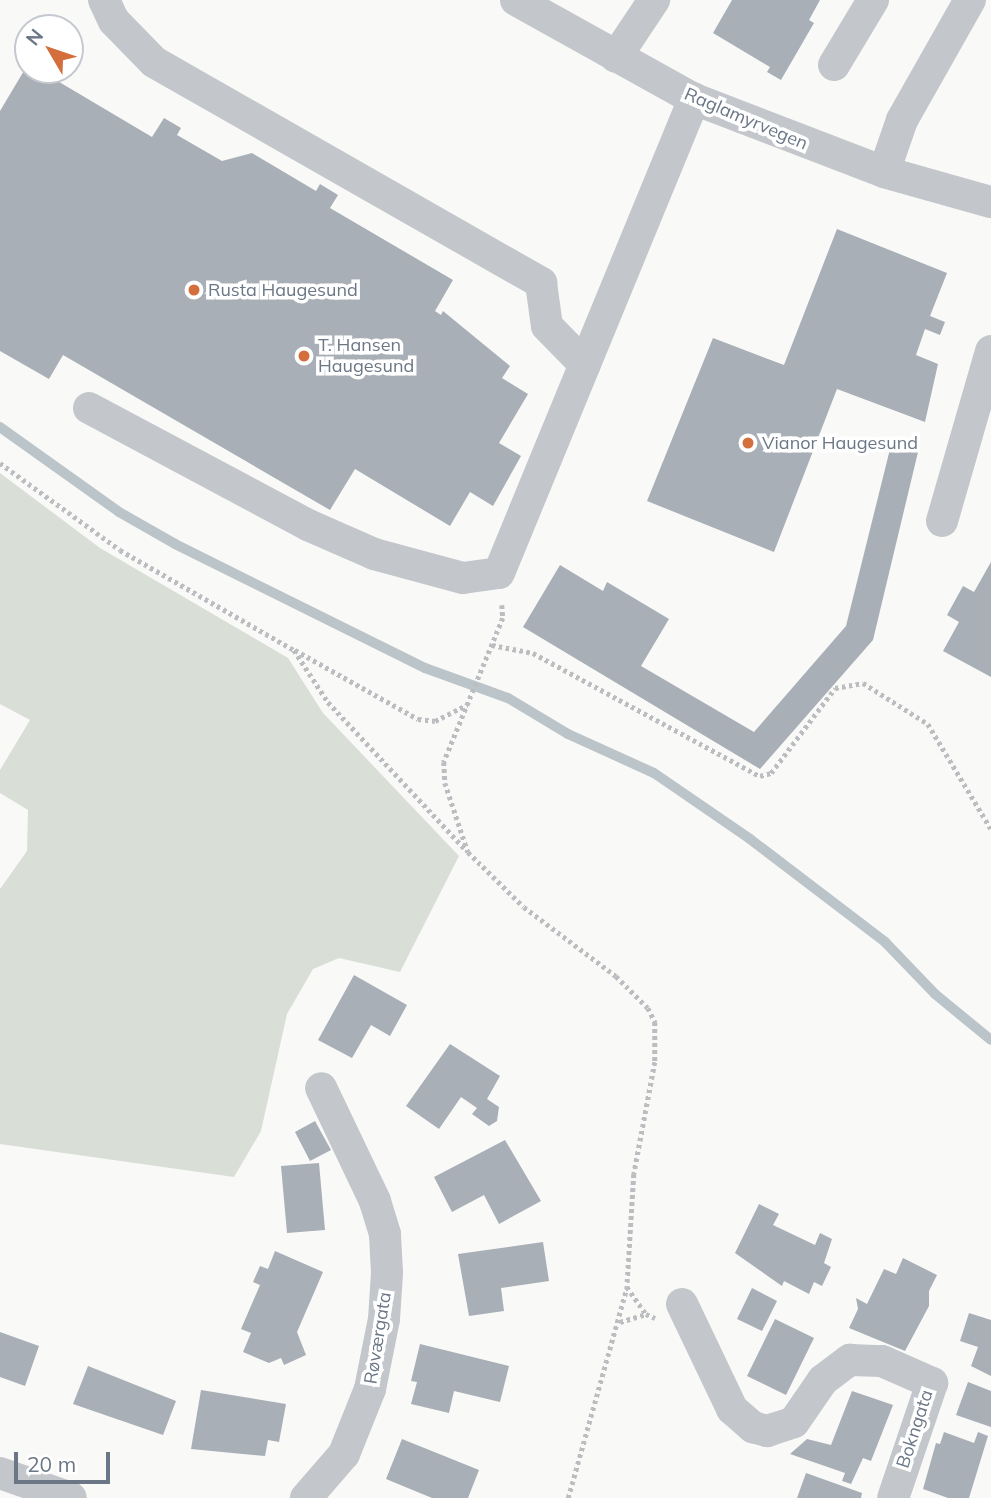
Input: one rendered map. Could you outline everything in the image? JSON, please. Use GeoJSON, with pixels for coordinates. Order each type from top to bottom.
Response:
{"type":"FeatureCollection","features":[{"type":"Feature","properties":{"kind":"street"},"geometry":{"type":"LineString","coordinates":[[104,0],[114,21],[154,61],[541,283],[547,326],[585,365]]}},
{"type":"Feature","properties":{"kind":"street","name":"Raglamyrvegen"},"geometry":{"type":"LineString","coordinates":[[516,0],[694,99],[884,172],[991,202]]}},
{"type":"Feature","properties":{"kind":"street"},"geometry":{"type":"LineString","coordinates":[[616,57],[654,0]]}},
{"type":"Feature","properties":{"kind":"street"},"geometry":{"type":"LineString","coordinates":[[834,65],[873,0]]}},
{"type":"Feature","properties":{"kind":"street"},"geometry":{"type":"LineString","coordinates":[[884,172],[902,120],[970,0]]}},
{"type":"Feature","properties":{"kind":"street"},"geometry":{"type":"LineString","coordinates":[[89,408],[308,525],[374,554],[463,578],[499,573],[694,99]]}},
{"type":"Feature","properties":{"kind":"street"},"geometry":{"type":"LineString","coordinates":[[942,521],[991,351]]}},
{"type":"Feature","properties":{"kind":"street","name":"Røværgata"},"geometry":{"type":"LineString","coordinates":[[306,1498],[344,1454],[370,1389],[384,1319],[387,1273],[385,1234],[375,1201],[321,1088]]}},
{"type":"Feature","properties":{"kind":"street","name":"Bokngata"},"geometry":{"type":"LineString","coordinates":[[682,1304],[732,1409],[753,1427],[767,1432],[794,1422],[823,1380],[850,1360],[882,1361],[932,1383],[893,1498]]}},
{"type":"Feature","properties":{"kind":"street"},"geometry":{"type":"LineString","coordinates":[[0,1473],[71,1498]]}},
{"type":"Feature","properties":{"kind":"path"},"geometry":{"type":"LineString","coordinates":[[0,463],[120,550],[418,719],[435,721],[468,704]]}},
{"type":"Feature","properties":{"kind":"path"},"geometry":{"type":"LineString","coordinates":[[468,852],[452,810],[444,762],[503,618],[499,573]]}},
{"type":"Feature","properties":{"kind":"path"},"geometry":{"type":"LineString","coordinates":[[492,645],[533,653],[760,776],[771,773],[835,688],[863,683],[928,723],[991,829]]}},
{"type":"Feature","properties":{"kind":"path"},"geometry":{"type":"LineString","coordinates":[[295,650],[328,702],[468,852],[524,907],[616,976],[648,1008],[655,1022],[655,1062],[634,1174],[627,1287],[568,1498]]}},
{"type":"Feature","properties":{"kind":"path"},"geometry":{"type":"LineString","coordinates":[[627,1287],[646,1314]]}},
{"type":"Feature","properties":{"kind":"shaded area"},"geometry":{"type":"Polygon","coordinates":[[[0,473],[100,548],[288,658],[323,713],[459,856],[400,972],[339,958],[313,969],[287,1014],[261,1131],[234,1177],[0,1144],[0,889],[27,851],[28,810],[0,793],[0,770],[30,720],[0,704],[0,473]]]}},
{"type":"Feature","properties":{"kind":"building"},"geometry":{"type":"Polygon","coordinates":[[[732,0],[820,0],[809,20],[814,23],[781,80],[767,72],[770,67],[713,33],[732,0]]]}},
{"type":"Feature","properties":{"kind":"building"},"geometry":{"type":"Polygon","coordinates":[[[16,84],[63,84],[152,137],[164,118],[181,128],[177,135],[222,161],[252,153],[316,191],[320,184],[338,195],[330,208],[453,280],[435,311],[441,315],[443,311],[510,366],[502,378],[528,394],[499,443],[521,456],[493,506],[470,492],[450,526],[355,469],[330,510],[63,355],[49,379],[0,351],[0,111],[16,84]]]}},
{"type":"Feature","properties":{"kind":"building"},"geometry":{"type":"Polygon","coordinates":[[[837,229],[947,273],[930,316],[945,322],[940,335],[925,329],[916,355],[938,364],[925,422],[837,389],[774,552],[647,501],[713,338],[784,365],[837,229]]]}},
{"type":"Feature","properties":{"kind":"building"},"geometry":{"type":"Polygon","coordinates":[[[891,445],[918,452],[873,640],[760,769],[523,627],[560,565],[603,591],[607,582],[669,619],[641,666],[754,732],[846,626],[891,445]]]}},
{"type":"Feature","properties":{"kind":"building"},"geometry":{"type":"Polygon","coordinates":[[[991,562],[991,677],[943,651],[959,622],[947,615],[963,586],[974,592],[991,562]]]}},
{"type":"Feature","properties":{"kind":"building"},"geometry":{"type":"Polygon","coordinates":[[[354,975],[407,1005],[390,1036],[371,1025],[352,1058],[318,1040],[354,975]]]}},
{"type":"Feature","properties":{"kind":"building"},"geometry":{"type":"Polygon","coordinates":[[[450,1044],[500,1076],[487,1099],[499,1107],[497,1121],[489,1126],[472,1114],[477,1108],[461,1097],[439,1129],[406,1106],[450,1044]]]}},
{"type":"Feature","properties":{"kind":"building"},"geometry":{"type":"Polygon","coordinates":[[[315,1121],[331,1150],[310,1161],[295,1132],[315,1121]]]}},
{"type":"Feature","properties":{"kind":"building"},"geometry":{"type":"Polygon","coordinates":[[[505,1140],[541,1201],[499,1224],[484,1195],[452,1212],[434,1177],[505,1140]]]}},
{"type":"Feature","properties":{"kind":"building"},"geometry":{"type":"Polygon","coordinates":[[[319,1163],[325,1230],[287,1233],[281,1166],[319,1163]]]}},
{"type":"Feature","properties":{"kind":"building"},"geometry":{"type":"Polygon","coordinates":[[[759,1204],[779,1214],[773,1225],[815,1245],[820,1233],[832,1239],[824,1263],[831,1267],[822,1286],[814,1282],[809,1294],[784,1281],[782,1286],[735,1253],[759,1204]]]}},
{"type":"Feature","properties":{"kind":"building"},"geometry":{"type":"Polygon","coordinates":[[[543,1242],[549,1281],[501,1288],[504,1311],[469,1316],[458,1254],[543,1242]]]}},
{"type":"Feature","properties":{"kind":"building"},"geometry":{"type":"Polygon","coordinates":[[[275,1251],[323,1272],[297,1332],[306,1355],[284,1365],[281,1358],[269,1363],[243,1352],[251,1333],[241,1329],[260,1285],[253,1282],[260,1266],[268,1269],[275,1251]]]}},
{"type":"Feature","properties":{"kind":"building"},"geometry":{"type":"Polygon","coordinates":[[[903,1258],[937,1275],[929,1291],[929,1306],[905,1351],[849,1328],[858,1309],[856,1298],[867,1304],[884,1269],[896,1274],[903,1258]]]}},
{"type":"Feature","properties":{"kind":"building"},"geometry":{"type":"Polygon","coordinates":[[[752,1288],[777,1301],[762,1331],[737,1319],[752,1288]]]}},
{"type":"Feature","properties":{"kind":"building"},"geometry":{"type":"Polygon","coordinates":[[[969,1313],[991,1320],[991,1376],[971,1366],[978,1347],[960,1341],[969,1313]]]}},
{"type":"Feature","properties":{"kind":"building"},"geometry":{"type":"Polygon","coordinates":[[[775,1319],[814,1338],[786,1395],[747,1376],[775,1319]]]}},
{"type":"Feature","properties":{"kind":"building"},"geometry":{"type":"Polygon","coordinates":[[[0,1332],[39,1346],[25,1386],[0,1377],[0,1332]]]}},
{"type":"Feature","properties":{"kind":"building"},"geometry":{"type":"Polygon","coordinates":[[[420,1344],[509,1366],[500,1402],[454,1391],[449,1413],[411,1404],[417,1382],[411,1381],[420,1344]]]}},
{"type":"Feature","properties":{"kind":"building"},"geometry":{"type":"Polygon","coordinates":[[[88,1366],[176,1401],[163,1435],[73,1404],[88,1366]]]}},
{"type":"Feature","properties":{"kind":"building"},"geometry":{"type":"Polygon","coordinates":[[[968,1382],[991,1391],[991,1427],[956,1415],[968,1382]]]}},
{"type":"Feature","properties":{"kind":"building"},"geometry":{"type":"Polygon","coordinates":[[[201,1390],[286,1404],[279,1442],[268,1440],[265,1456],[191,1449],[201,1390]]]}},
{"type":"Feature","properties":{"kind":"building"},"geometry":{"type":"Polygon","coordinates":[[[852,1391],[893,1405],[871,1461],[863,1458],[851,1484],[842,1481],[845,1473],[790,1454],[807,1439],[831,1445],[852,1391]]]}},
{"type":"Feature","properties":{"kind":"building"},"geometry":{"type":"Polygon","coordinates":[[[944,1432],[974,1443],[978,1432],[988,1436],[969,1498],[948,1498],[923,1489],[936,1443],[940,1444],[944,1432]]]}},
{"type":"Feature","properties":{"kind":"building"},"geometry":{"type":"Polygon","coordinates":[[[402,1439],[479,1470],[468,1498],[432,1498],[386,1479],[402,1439]]]}},
{"type":"Feature","properties":{"kind":"building"},"geometry":{"type":"Polygon","coordinates":[[[806,1473],[862,1493],[861,1498],[797,1498],[806,1473]]]}},
{"type":"Feature","properties":{"kind":"waterway"},"geometry":{"type":"LineString","coordinates":[[0,427],[119,512],[175,544],[425,668],[508,698],[568,734],[654,773],[750,839],[885,942],[935,994],[991,1040]]}},
{"type":"Feature","properties":{"kind":"place","name":"Rusta Haugesund"},"geometry":{"type":"Point","coordinates":[194,290]}},
{"type":"Feature","properties":{"kind":"place","name":"T. Hansen Haugesund"},"geometry":{"type":"Point","coordinates":[304,356]}},
{"type":"Feature","properties":{"kind":"place","name":"Vianor Haugesund"},"geometry":{"type":"Point","coordinates":[748,443]}}]}
